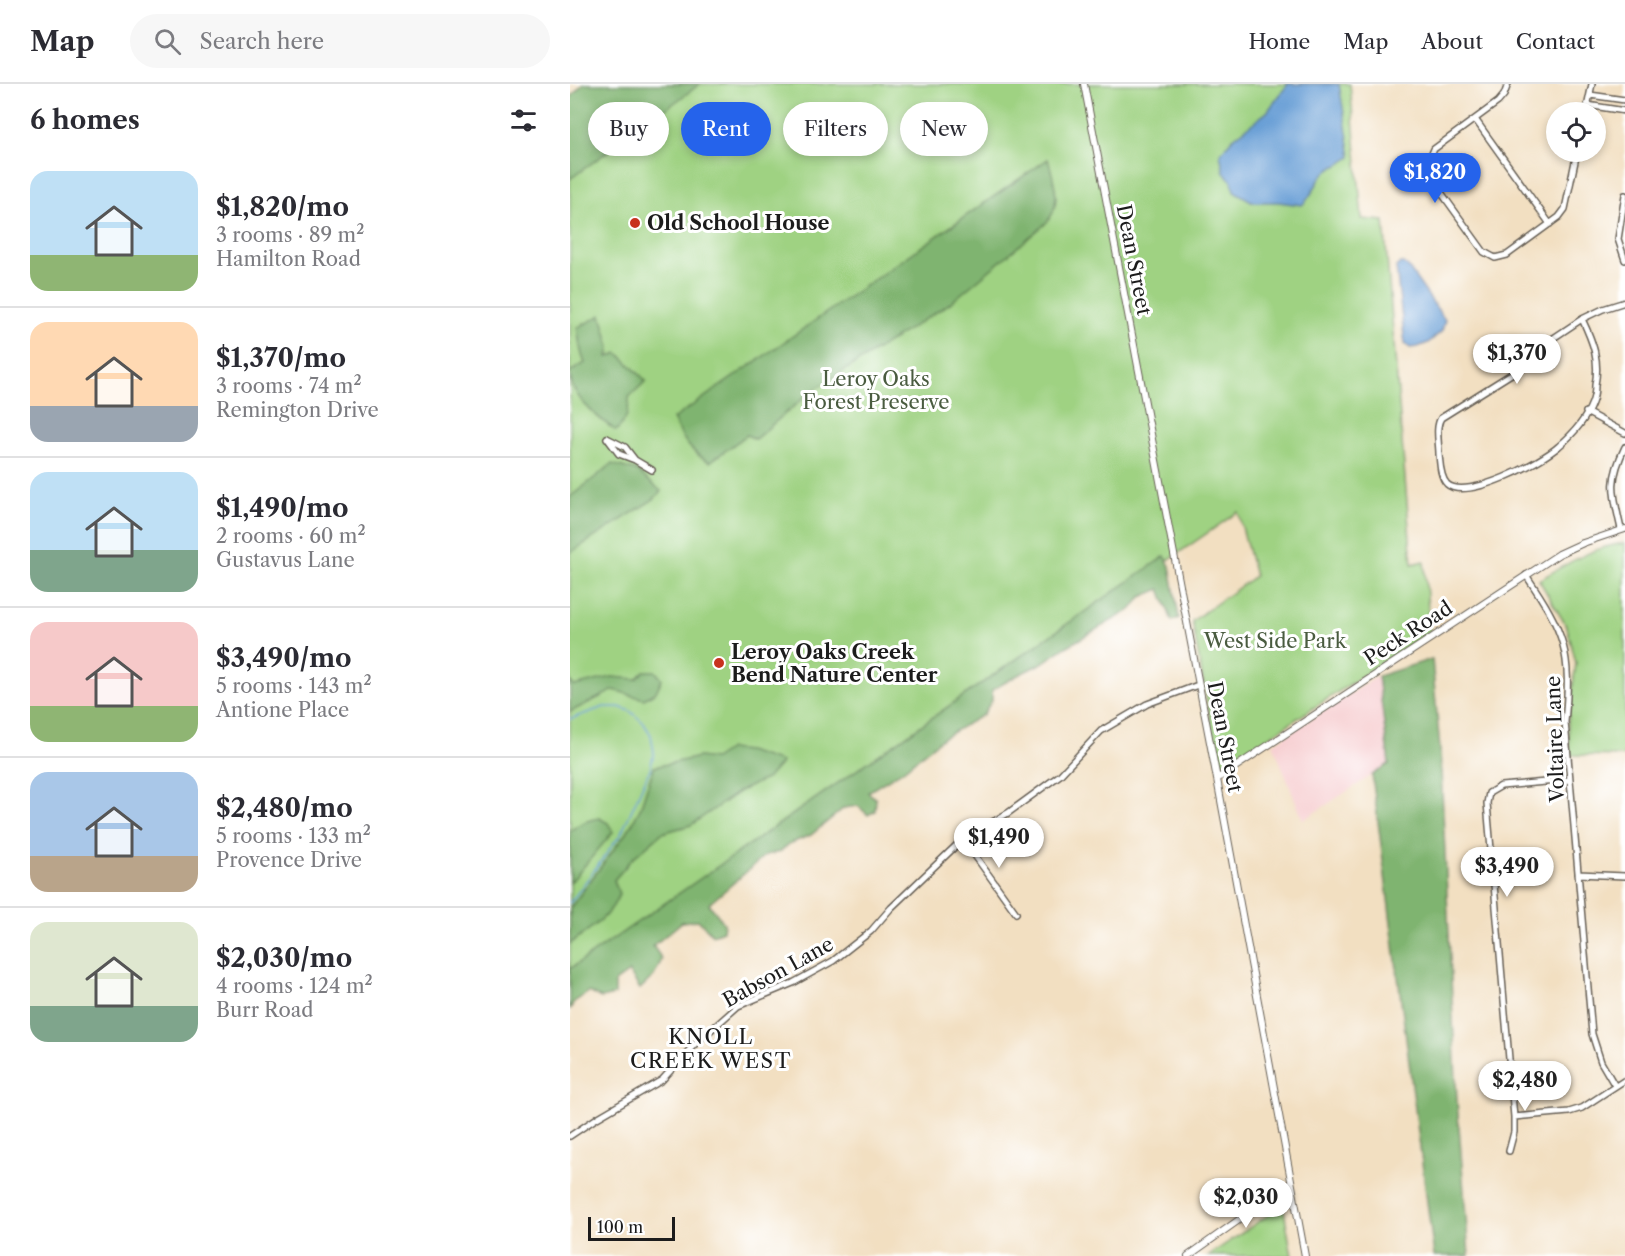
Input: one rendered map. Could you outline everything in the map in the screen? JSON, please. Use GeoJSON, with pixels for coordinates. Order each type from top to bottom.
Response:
{"type":"FeatureCollection","features":[{"type":"Feature","properties":{"kind":"street","name":"Dean Street"},"geometry":{"type":"LineString","coordinates":[[1084,84],[1305,1256]]}},
{"type":"Feature","properties":{"kind":"street"},"geometry":{"type":"LineString","coordinates":[[1508,84],[1504,95],[1498,102],[1434,149],[1426,165],[1430,177],[1484,252],[1500,258],[1507,255],[1559,217],[1565,209],[1575,162]]}},
{"type":"Feature","properties":{"kind":"street"},"geometry":{"type":"LineString","coordinates":[[1588,102],[1592,84]]}},
{"type":"Feature","properties":{"kind":"street"},"geometry":{"type":"LineString","coordinates":[[1590,95],[1625,100]]}},
{"type":"Feature","properties":{"kind":"street"},"geometry":{"type":"LineString","coordinates":[[1606,108],[1625,111]]}},
{"type":"Feature","properties":{"kind":"street"},"geometry":{"type":"LineString","coordinates":[[1475,119],[1550,224]]}},
{"type":"Feature","properties":{"kind":"street"},"geometry":{"type":"LineString","coordinates":[[1625,195],[1618,239],[1625,260]]}},
{"type":"Feature","properties":{"kind":"street"},"geometry":{"type":"LineString","coordinates":[[1582,319],[1594,344],[1598,369],[1593,402],[1573,433],[1543,458],[1507,477],[1477,486],[1456,488],[1448,486],[1442,478],[1438,423],[1441,418],[1516,371],[1537,350],[1582,319],[1602,309],[1625,302]]}},
{"type":"Feature","properties":{"kind":"street"},"geometry":{"type":"LineString","coordinates":[[1586,412],[1625,433]]}},
{"type":"Feature","properties":{"kind":"street"},"geometry":{"type":"LineString","coordinates":[[635,460],[625,447],[608,438],[620,454],[652,470]]}},
{"type":"Feature","properties":{"kind":"street"},"geometry":{"type":"LineString","coordinates":[[1623,529],[1613,490],[1615,468],[1625,447]]}},
{"type":"Feature","properties":{"kind":"street","name":"Peck Road"},"geometry":{"type":"LineString","coordinates":[[1217,780],[1559,554],[1623,529]]}},
{"type":"Feature","properties":{"kind":"street","name":"Voltaire Lane"},"geometry":{"type":"LineString","coordinates":[[1526,575],[1551,613],[1561,634],[1567,658],[1569,683],[1565,722],[1592,1034],[1601,1062],[1616,1086]]}},
{"type":"Feature","properties":{"kind":"street","name":"Babson Lane"},"geometry":{"type":"LineString","coordinates":[[570,1136],[662,1080],[693,1046],[738,1006],[793,983],[835,960],[871,931],[891,908],[963,839],[1008,813],[1060,775],[1101,732],[1147,704],[1198,685]]}},
{"type":"Feature","properties":{"kind":"street"},"geometry":{"type":"LineString","coordinates":[[1509,1151],[1514,1132],[1514,1117],[1487,803],[1489,793],[1500,786],[1569,780]]}},
{"type":"Feature","properties":{"kind":"street"},"geometry":{"type":"LineString","coordinates":[[963,839],[1016,913]]}},
{"type":"Feature","properties":{"kind":"street"},"geometry":{"type":"LineString","coordinates":[[1578,874],[1625,876]]}},
{"type":"Feature","properties":{"kind":"street"},"geometry":{"type":"LineString","coordinates":[[1514,1117],[1569,1112],[1582,1108],[1625,1080]]}},
{"type":"Feature","properties":{"kind":"street"},"geometry":{"type":"LineString","coordinates":[[1188,1256],[1291,1183]]}},
{"type":"Feature","properties":{"kind":"shaded area"},"geometry":{"type":"Polygon","coordinates":[[[1378,676],[1389,764],[1303,820],[1273,744],[1378,676]]]}},
{"type":"Feature","properties":{"kind":"green space"},"geometry":{"type":"Polygon","coordinates":[[[583,84],[700,84],[669,107],[669,102],[588,102],[588,156],[601,156],[570,179],[570,98],[583,84]]]}},
{"type":"Feature","properties":{"kind":"green space","name":"Leroy Oaks Forest Preserve"},"geometry":{"type":"Polygon","coordinates":[[[667,84],[1350,84],[1362,219],[1384,221],[1412,564],[1424,561],[1430,632],[1229,763],[1222,763],[1217,757],[1192,621],[1255,576],[1238,512],[570,973],[570,152],[588,139],[588,156],[669,156],[669,102],[641,102],[667,84]]]}},
{"type":"Feature","properties":{"kind":"green space"},"geometry":{"type":"Polygon","coordinates":[[[1048,159],[1056,194],[1054,210],[1050,218],[949,304],[812,391],[755,439],[747,435],[710,462],[687,444],[673,419],[1048,159]]]}},
{"type":"Feature","properties":{"kind":"green space"},"geometry":{"type":"Polygon","coordinates":[[[601,315],[610,347],[608,357],[618,353],[646,381],[629,397],[627,415],[616,431],[586,406],[571,381],[570,372],[585,363],[577,328],[601,315]]]}},
{"type":"Feature","properties":{"kind":"green space"},"geometry":{"type":"Polygon","coordinates":[[[612,464],[637,471],[661,491],[654,499],[570,553],[570,497],[612,464]]]}},
{"type":"Feature","properties":{"kind":"green space"},"geometry":{"type":"Polygon","coordinates":[[[1625,543],[1625,756],[1570,755],[1568,722],[1576,663],[1567,627],[1539,580],[1591,552],[1625,543]]]}},
{"type":"Feature","properties":{"kind":"green space"},"geometry":{"type":"Polygon","coordinates":[[[1165,556],[1170,566],[1179,618],[1172,621],[1160,589],[1141,597],[1132,609],[992,690],[992,700],[983,715],[944,737],[902,771],[868,792],[876,799],[875,811],[868,815],[858,806],[844,808],[811,835],[789,844],[780,852],[766,855],[709,904],[724,923],[723,931],[713,935],[698,920],[682,922],[653,946],[662,959],[654,976],[640,989],[629,972],[615,982],[615,995],[601,998],[589,992],[574,1002],[570,1010],[570,969],[1165,556]]]}},
{"type":"Feature","properties":{"kind":"green space"},"geometry":{"type":"Polygon","coordinates":[[[1432,659],[1440,749],[1457,1101],[1469,1256],[1434,1256],[1372,775],[1389,764],[1378,676],[1432,659]]]}},
{"type":"Feature","properties":{"kind":"green space"},"geometry":{"type":"Polygon","coordinates":[[[644,671],[655,671],[662,679],[656,692],[644,699],[614,690],[570,712],[570,681],[574,686],[612,677],[636,679],[644,671]]]}},
{"type":"Feature","properties":{"kind":"green space"},"geometry":{"type":"Polygon","coordinates":[[[729,749],[747,751],[782,762],[768,778],[740,791],[691,825],[662,833],[633,858],[614,880],[619,894],[611,909],[599,922],[570,944],[570,908],[629,829],[640,809],[654,767],[699,757],[714,759],[729,749]]]}},
{"type":"Feature","properties":{"kind":"green space"},"geometry":{"type":"Polygon","coordinates":[[[599,818],[608,823],[613,832],[570,883],[570,832],[587,821],[599,818]]]}},
{"type":"Feature","properties":{"kind":"green space"},"geometry":{"type":"Polygon","coordinates":[[[1283,1205],[1292,1256],[1208,1256],[1283,1205]]]}},
{"type":"Feature","properties":{"kind":"water"},"geometry":{"type":"Polygon","coordinates":[[[1288,84],[1339,84],[1351,157],[1325,173],[1302,205],[1253,202],[1234,191],[1232,181],[1224,173],[1220,154],[1232,139],[1267,112],[1288,84]]]}},
{"type":"Feature","properties":{"kind":"water"},"geometry":{"type":"Polygon","coordinates":[[[1400,263],[1408,267],[1445,320],[1442,331],[1428,343],[1418,347],[1410,348],[1405,344],[1396,267],[1400,263]]]}},
{"type":"Feature","properties":{"kind":"waterway"},"geometry":{"type":"LineString","coordinates":[[570,719],[604,707],[619,707],[630,711],[643,722],[651,735],[654,752],[650,769],[621,834],[570,903]]}},
{"type":"Feature","properties":{"kind":"place","name":"Old School House"},"geometry":{"type":"Point","coordinates":[635,223]}},
{"type":"Feature","properties":{"kind":"place","name":"Leroy Oaks Creek Bend Nature Center"},"geometry":{"type":"Point","coordinates":[719,663]}},
{"type":"Feature","properties":{"kind":"district","name":"KNOLL CREEK WEST"},"geometry":{"type":"Point","coordinates":[711,1048]}},
{"type":"Feature","properties":{"kind":"park label","name":"West Side Park"},"geometry":{"type":"Point","coordinates":[1275,641]}}]}
